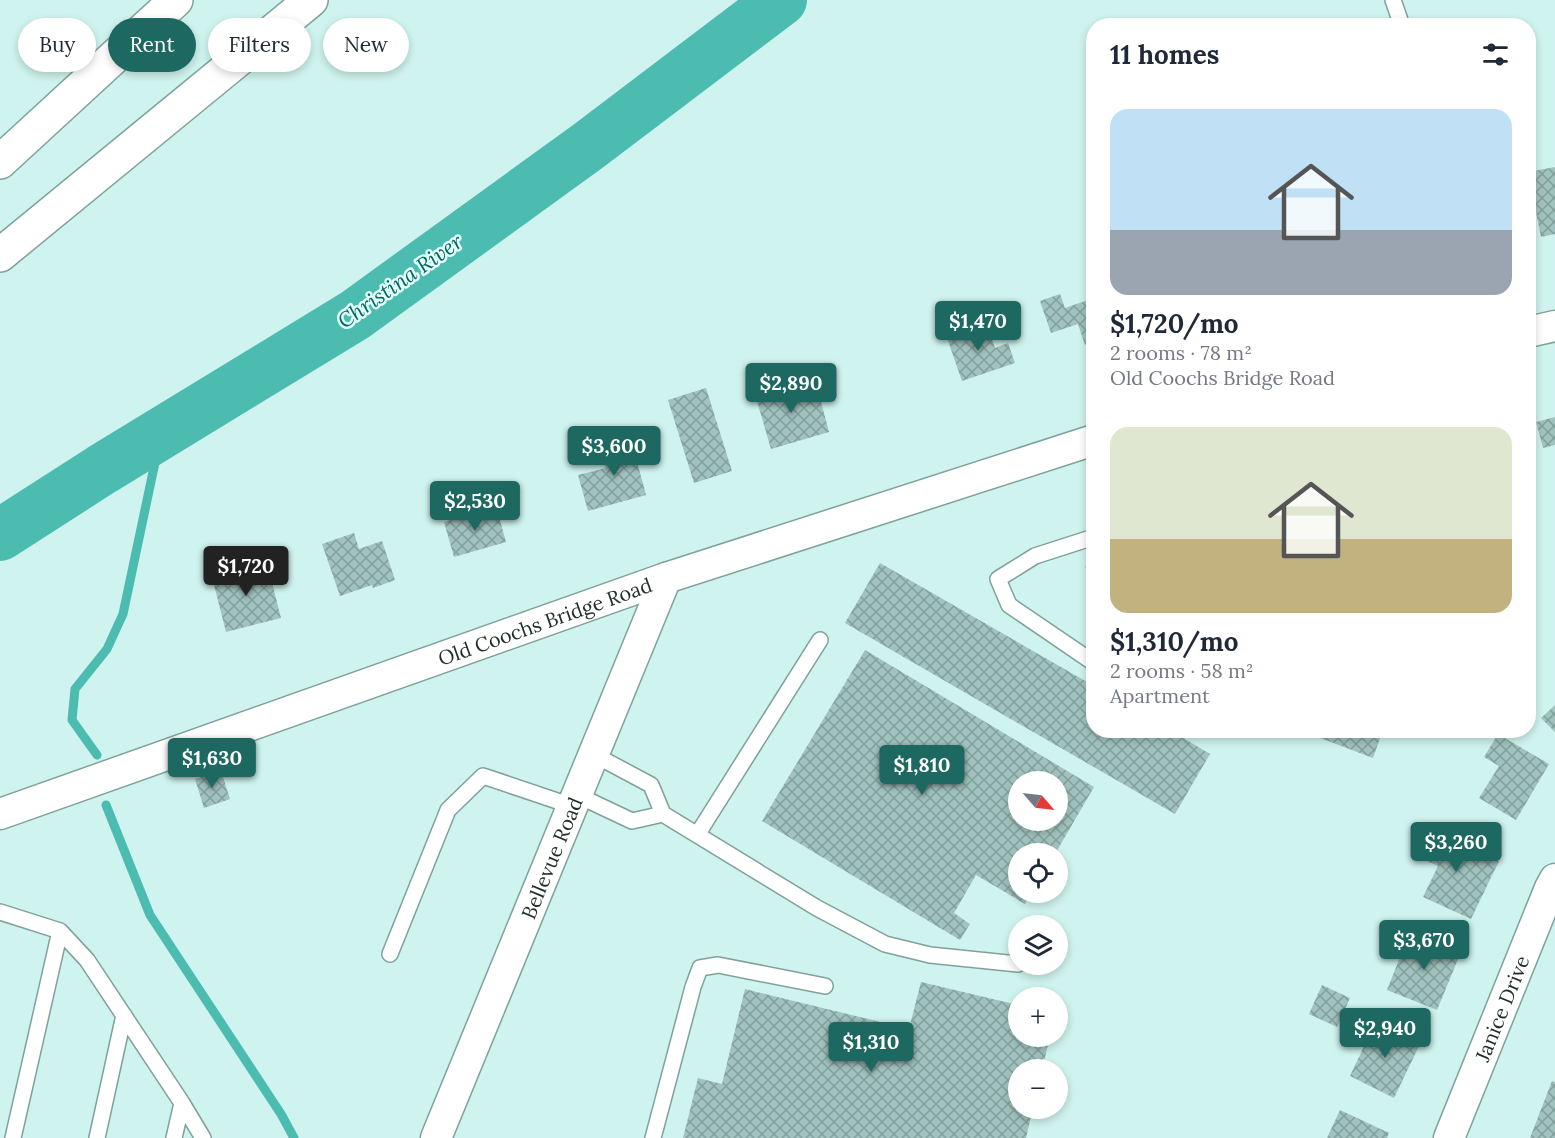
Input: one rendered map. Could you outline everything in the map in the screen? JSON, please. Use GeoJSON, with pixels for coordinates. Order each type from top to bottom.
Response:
{"type":"FeatureCollection","features":[{"type":"Feature","properties":{"kind":"highway"},"geometry":{"type":"LineString","coordinates":[[0,162],[176,0]]}},
{"type":"Feature","properties":{"kind":"highway"},"geometry":{"type":"LineString","coordinates":[[0,255],[311,0]]}},
{"type":"Feature","properties":{"kind":"street"},"geometry":{"type":"LineString","coordinates":[[1536,330],[1555,326]]}},
{"type":"Feature","properties":{"kind":"street","name":"Old Coochs Bridge Road"},"geometry":{"type":"LineString","coordinates":[[0,814],[666,578],[1086,443]]}},
{"type":"Feature","properties":{"kind":"street","name":"Bellevue Road"},"geometry":{"type":"LineString","coordinates":[[436,1138],[666,578]]}},
{"type":"Feature","properties":{"kind":"street","name":"Janice Drive"},"geometry":{"type":"LineString","coordinates":[[1449,1138],[1555,879]]}},
{"type":"Feature","properties":{"kind":"lane"},"geometry":{"type":"LineString","coordinates":[[1394,0],[1400,18]]}},
{"type":"Feature","properties":{"kind":"lane"},"geometry":{"type":"LineString","coordinates":[[1086,540],[1035,556],[998,579],[1009,604],[1086,657]]}},
{"type":"Feature","properties":{"kind":"lane"},"geometry":{"type":"LineString","coordinates":[[697,835],[820,640]]}},
{"type":"Feature","properties":{"kind":"lane"},"geometry":{"type":"LineString","coordinates":[[593,754],[651,785],[663,814],[817,909],[885,944],[930,955],[1008,963]]}},
{"type":"Feature","properties":{"kind":"lane"},"geometry":{"type":"LineString","coordinates":[[390,954],[448,810],[483,776],[575,800],[632,821],[663,814]]}},
{"type":"Feature","properties":{"kind":"lane"},"geometry":{"type":"LineString","coordinates":[[0,912],[60,931],[87,960],[203,1138]]}},
{"type":"Feature","properties":{"kind":"lane"},"geometry":{"type":"LineString","coordinates":[[13,1138],[60,931]]}},
{"type":"Feature","properties":{"kind":"lane"},"geometry":{"type":"LineString","coordinates":[[653,1138],[700,968],[718,964],[825,986]]}},
{"type":"Feature","properties":{"kind":"lane"},"geometry":{"type":"LineString","coordinates":[[97,1138],[124,1015]]}},
{"type":"Feature","properties":{"kind":"lane"},"geometry":{"type":"LineString","coordinates":[[174,1138],[182,1103]]}},
{"type":"Feature","properties":{"kind":"building"},"geometry":{"type":"Polygon","coordinates":[[[1555,167],[1555,234],[1541,237],[1536,212],[1536,171],[1555,167]]]}},
{"type":"Feature","properties":{"kind":"building"},"geometry":{"type":"Polygon","coordinates":[[[1060,294],[1065,308],[1086,301],[1086,345],[1078,324],[1051,333],[1040,301],[1060,294]]]}},
{"type":"Feature","properties":{"kind":"building"},"geometry":{"type":"Polygon","coordinates":[[[986,321],[995,348],[1008,343],[1015,363],[962,381],[946,335],[986,321]]]}},
{"type":"Feature","properties":{"kind":"building"},"geometry":{"type":"Polygon","coordinates":[[[782,383],[785,392],[816,383],[829,432],[771,449],[754,391],[782,383]]]}},
{"type":"Feature","properties":{"kind":"building"},"geometry":{"type":"Polygon","coordinates":[[[706,388],[732,471],[694,483],[668,400],[706,388]]]}},
{"type":"Feature","properties":{"kind":"building"},"geometry":{"type":"Polygon","coordinates":[[[1555,417],[1555,445],[1543,448],[1536,422],[1555,417]]]}},
{"type":"Feature","properties":{"kind":"building"},"geometry":{"type":"Polygon","coordinates":[[[630,436],[646,495],[588,511],[578,475],[606,468],[599,445],[630,436]]]}},
{"type":"Feature","properties":{"kind":"building"},"geometry":{"type":"Polygon","coordinates":[[[496,506],[506,542],[454,557],[444,522],[496,506]]]}},
{"type":"Feature","properties":{"kind":"building"},"geometry":{"type":"Polygon","coordinates":[[[354,533],[359,549],[382,541],[395,580],[340,596],[322,544],[354,533]]]}},
{"type":"Feature","properties":{"kind":"building"},"geometry":{"type":"Polygon","coordinates":[[[267,563],[281,618],[226,632],[212,577],[267,563]]]}},
{"type":"Feature","properties":{"kind":"building"},"geometry":{"type":"Polygon","coordinates":[[[880,563],[1086,681],[1086,738],[1183,738],[1210,754],[1175,814],[845,623],[880,563]]]}},
{"type":"Feature","properties":{"kind":"building"},"geometry":{"type":"Polygon","coordinates":[[[865,650],[1067,771],[1008,771],[1008,831],[1068,831],[1068,771],[1094,787],[1061,843],[1008,843],[1008,894],[976,875],[954,913],[970,924],[960,940],[762,821],[865,650]]]}},
{"type":"Feature","properties":{"kind":"building"},"geometry":{"type":"Polygon","coordinates":[[[1555,705],[1555,732],[1541,718],[1555,705]]]}},
{"type":"Feature","properties":{"kind":"building"},"geometry":{"type":"Polygon","coordinates":[[[1320,738],[1380,738],[1373,758],[1320,738]]]}},
{"type":"Feature","properties":{"kind":"building"},"geometry":{"type":"Polygon","coordinates":[[[1496,738],[1505,738],[1549,764],[1516,820],[1479,798],[1499,766],[1484,757],[1496,738]]]}},
{"type":"Feature","properties":{"kind":"building"},"geometry":{"type":"Polygon","coordinates":[[[221,771],[230,799],[204,808],[195,779],[221,771]]]}},
{"type":"Feature","properties":{"kind":"building"},"geometry":{"type":"Polygon","coordinates":[[[1428,827],[1499,861],[1471,919],[1423,897],[1438,866],[1414,855],[1428,827]]]}},
{"type":"Feature","properties":{"kind":"building"},"geometry":{"type":"Polygon","coordinates":[[[1410,932],[1461,952],[1437,1010],[1387,990],[1410,932]]]}},
{"type":"Feature","properties":{"kind":"building"},"geometry":{"type":"Polygon","coordinates":[[[921,982],[1008,1003],[1008,1047],[1047,1047],[1045,1059],[1008,1059],[1008,1119],[1030,1119],[1026,1138],[683,1138],[698,1078],[722,1084],[745,989],[909,1029],[921,982]]]}},
{"type":"Feature","properties":{"kind":"building"},"geometry":{"type":"Polygon","coordinates":[[[1322,985],[1350,998],[1337,1027],[1309,1014],[1322,985]]]}},
{"type":"Feature","properties":{"kind":"building"},"geometry":{"type":"Polygon","coordinates":[[[1376,1021],[1421,1042],[1394,1098],[1350,1076],[1376,1021]]]}},
{"type":"Feature","properties":{"kind":"building"},"geometry":{"type":"Polygon","coordinates":[[[1552,1081],[1555,1082],[1555,1138],[1530,1138],[1552,1081]]]}},
{"type":"Feature","properties":{"kind":"building"},"geometry":{"type":"Polygon","coordinates":[[[1340,1110],[1389,1133],[1387,1138],[1327,1138],[1340,1110]]]}},
{"type":"Feature","properties":{"kind":"waterway","name":"Christina River"},"geometry":{"type":"LineString","coordinates":[[0,535],[101,470],[355,315],[587,147],[781,0]]}},
{"type":"Feature","properties":{"kind":"waterway"},"geometry":{"type":"LineString","coordinates":[[97,755],[72,720],[75,689],[107,649],[123,614],[161,434]]}},
{"type":"Feature","properties":{"kind":"waterway"},"geometry":{"type":"LineString","coordinates":[[106,805],[150,915],[281,1114],[294,1138]]}}]}
